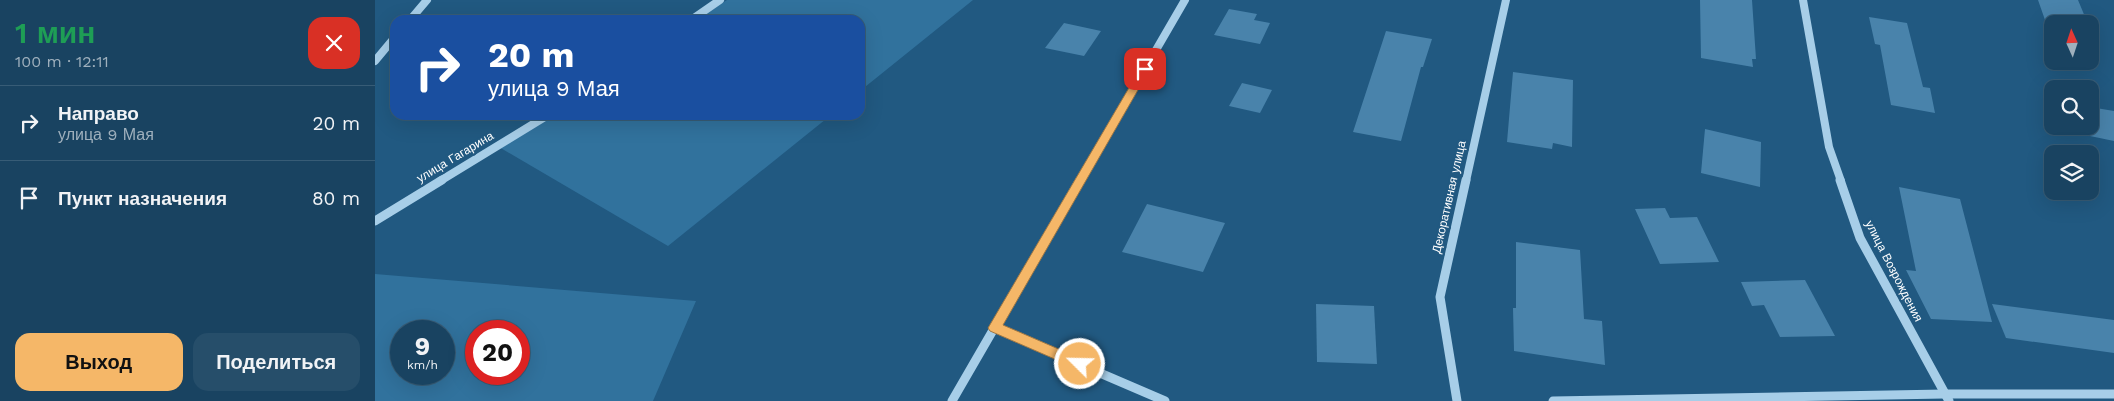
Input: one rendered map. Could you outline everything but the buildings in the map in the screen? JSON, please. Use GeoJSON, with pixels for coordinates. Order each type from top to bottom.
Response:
{"type":"FeatureCollection","features":[{"type":"Feature","properties":{"kind":"street"},"geometry":{"type":"LineString","coordinates":[[414,15],[427,0]]}},
{"type":"Feature","properties":{"kind":"street"},"geometry":{"type":"LineString","coordinates":[[698,15],[720,0]]}},
{"type":"Feature","properties":{"kind":"street"},"geometry":{"type":"LineString","coordinates":[[952,401],[1185,0]]}},
{"type":"Feature","properties":{"kind":"street","name":"Декоративная улица"},"geometry":{"type":"LineString","coordinates":[[1457,401],[1440,297],[1506,0]]}},
{"type":"Feature","properties":{"kind":"street","name":"улица Возрождения"},"geometry":{"type":"LineString","coordinates":[[1803,0],[1829,147],[1860,238],[1947,397]]}},
{"type":"Feature","properties":{"kind":"street"},"geometry":{"type":"LineString","coordinates":[[375,61],[390,43]]}},
{"type":"Feature","properties":{"kind":"street","name":"улица Гагарина"},"geometry":{"type":"LineString","coordinates":[[375,221],[540,120]]}},
{"type":"Feature","properties":{"kind":"street"},"geometry":{"type":"LineString","coordinates":[[995,328],[1165,401]]}},
{"type":"Feature","properties":{"kind":"street"},"geometry":{"type":"LineString","coordinates":[[1553,401],[2114,394]]}},
{"type":"Feature","properties":{"kind":"shaded area"},"geometry":{"type":"Polygon","coordinates":[[[727,0],[973,0],[865,87],[865,15],[704,15],[727,0]]]}},
{"type":"Feature","properties":{"kind":"shaded area"},"geometry":{"type":"Polygon","coordinates":[[[541,120],[825,120],[668,246],[499,147],[541,120]]]}},
{"type":"Feature","properties":{"kind":"shaded area"},"geometry":{"type":"Polygon","coordinates":[[[375,274],[696,301],[653,401],[375,401],[375,274]]]}},
{"type":"Feature","properties":{"kind":"route"},"geometry":{"type":"LineString","coordinates":[[1080,364],[995,328],[1145,69]]}}]}
